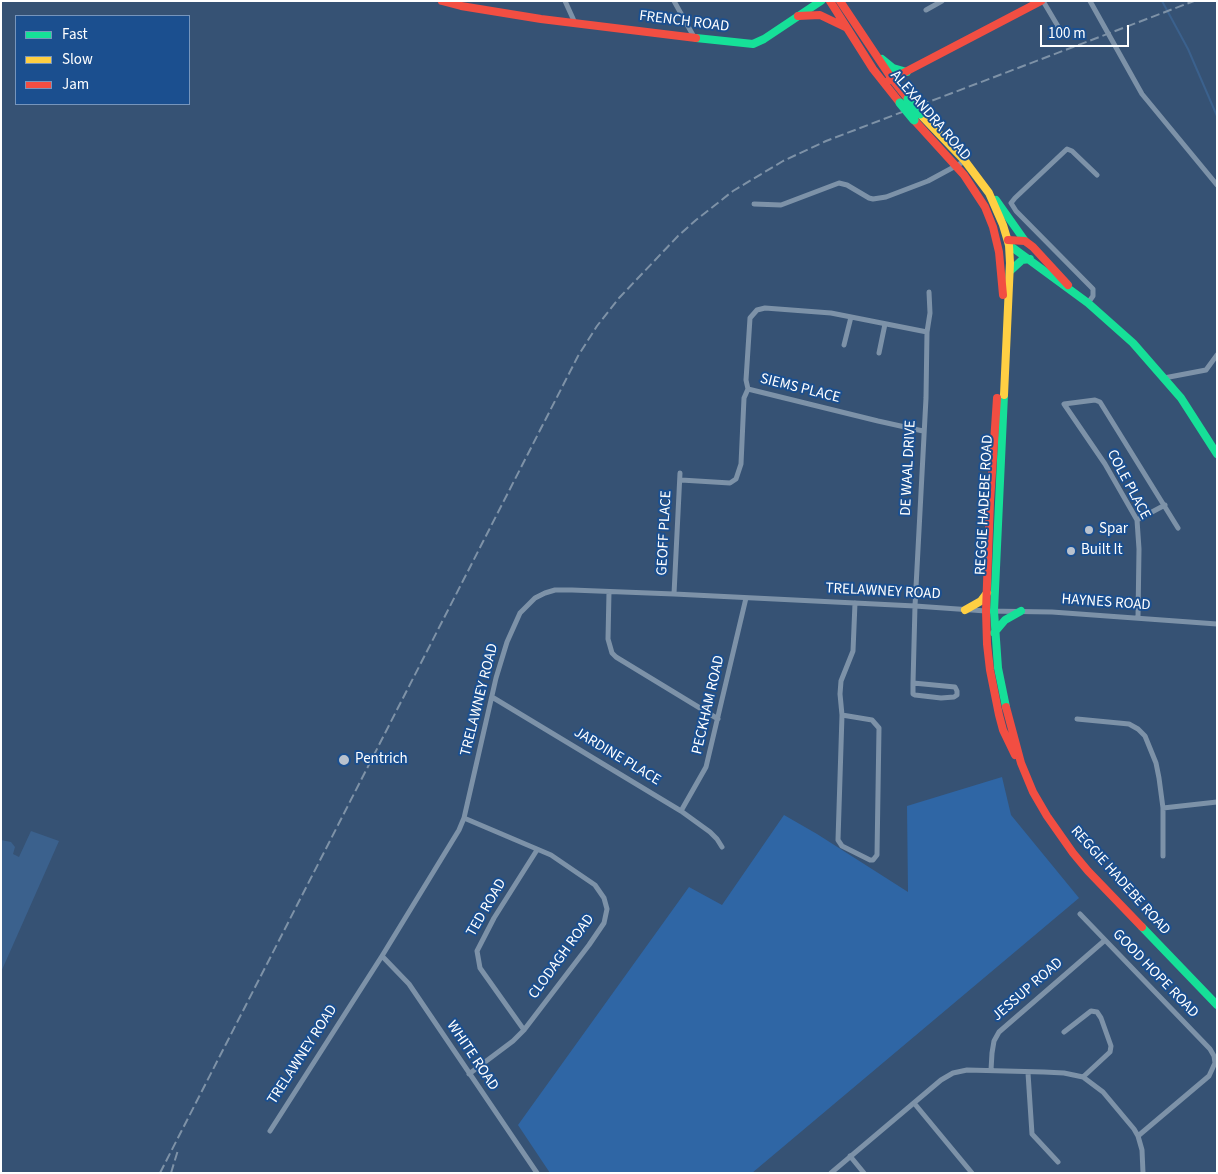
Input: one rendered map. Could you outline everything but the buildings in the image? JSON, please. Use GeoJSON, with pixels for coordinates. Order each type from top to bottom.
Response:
{"type":"FeatureCollection","features":[{"type":"Feature","properties":{"kind":"main road","name":"FRENCH ROAD"},"geometry":{"type":"LineString","coordinates":[[442,1],[576,23],[746,44],[753,44],[764,39],[822,1]]}},
{"type":"Feature","properties":{"kind":"main road","name":"ALEXANDRA ROAD"},"geometry":{"type":"LineString","coordinates":[[830,1],[847,29],[977,193],[991,220],[999,252]]}},
{"type":"Feature","properties":{"kind":"main road","name":"ALEXANDRA ROAD"},"geometry":{"type":"LineString","coordinates":[[840,1],[875,55],[888,82]]}},
{"type":"Feature","properties":{"kind":"main road"},"geometry":{"type":"LineString","coordinates":[[888,82],[1027,5],[1042,1]]}},
{"type":"Feature","properties":{"kind":"main road"},"geometry":{"type":"LineString","coordinates":[[798,16],[820,15],[831,19],[847,29]]}},
{"type":"Feature","properties":{"kind":"main road"},"geometry":{"type":"LineString","coordinates":[[875,55],[893,68],[907,72]]}},
{"type":"Feature","properties":{"kind":"main road","name":"ALEXANDRA ROAD"},"geometry":{"type":"LineString","coordinates":[[917,117],[965,161],[989,193],[1000,216],[1007,242]]}},
{"type":"Feature","properties":{"kind":"main road"},"geometry":{"type":"LineString","coordinates":[[989,193],[1001,206],[1025,241],[1036,250],[1074,292]]}},
{"type":"Feature","properties":{"kind":"main road"},"geometry":{"type":"LineString","coordinates":[[995,235],[1030,259],[1063,286],[1074,292],[1133,343],[1181,398],[1217,454]]}},
{"type":"Feature","properties":{"kind":"main road"},"geometry":{"type":"LineString","coordinates":[[1007,242],[1025,241]]}},
{"type":"Feature","properties":{"kind":"main road"},"geometry":{"type":"LineString","coordinates":[[1001,266],[1007,242]]}},
{"type":"Feature","properties":{"kind":"main road","name":"REGGIE HADEBE ROAD"},"geometry":{"type":"LineString","coordinates":[[1007,242],[1007,279],[988,656],[995,701],[1003,730],[1016,757],[1021,763]]}},
{"type":"Feature","properties":{"kind":"main road","name":"REGGIE HADEBE ROAD"},"geometry":{"type":"LineString","coordinates":[[999,252],[1001,266],[1007,279],[990,502],[987,593],[1004,699],[1021,763],[1033,792],[1073,853],[1217,1005]]}},
{"type":"Feature","properties":{"kind":"main road"},"geometry":{"type":"LineString","coordinates":[[1007,279],[1022,260],[1030,259]]}},
{"type":"Feature","properties":{"kind":"main road"},"geometry":{"type":"LineString","coordinates":[[965,610],[981,601],[987,593]]}},
{"type":"Feature","properties":{"kind":"main road"},"geometry":{"type":"LineString","coordinates":[[994,633],[1005,620],[1021,611]]}},
{"type":"Feature","properties":{"kind":"street"},"geometry":{"type":"LineString","coordinates":[[565,1],[576,23]]}},
{"type":"Feature","properties":{"kind":"street"},"geometry":{"type":"LineString","coordinates":[[674,1],[694,37]]}},
{"type":"Feature","properties":{"kind":"street"},"geometry":{"type":"LineString","coordinates":[[926,10],[942,1]]}},
{"type":"Feature","properties":{"kind":"street"},"geometry":{"type":"LineString","coordinates":[[1042,1],[1059,28]]}},
{"type":"Feature","properties":{"kind":"street"},"geometry":{"type":"LineString","coordinates":[[1090,1],[1142,94],[1217,185]]}},
{"type":"Feature","properties":{"kind":"street"},"geometry":{"type":"LineString","coordinates":[[1088,303],[1093,296],[1093,289],[1016,211],[1011,203],[1014,198],[1067,149],[1072,151],[1097,175]]}},
{"type":"Feature","properties":{"kind":"street"},"geometry":{"type":"LineString","coordinates":[[754,204],[781,205],[839,183],[847,185],[869,198],[886,197],[928,181],[965,161]]}},
{"type":"Feature","properties":{"kind":"street","name":"DE WAAL DRIVE"},"geometry":{"type":"LineString","coordinates":[[913,683],[915,606],[926,398],[927,332],[930,313],[929,292]]}},
{"type":"Feature","properties":{"kind":"street","name":"SIEMS PLACE"},"geometry":{"type":"LineString","coordinates":[[851,317],[831,313],[765,308],[753,312],[750,318],[747,352],[746,380],[748,389],[923,431]]}},
{"type":"Feature","properties":{"kind":"street"},"geometry":{"type":"LineString","coordinates":[[844,345],[851,317],[927,332]]}},
{"type":"Feature","properties":{"kind":"street"},"geometry":{"type":"LineString","coordinates":[[879,353],[885,324]]}},
{"type":"Feature","properties":{"kind":"street"},"geometry":{"type":"LineString","coordinates":[[1164,378],[1206,370],[1217,355]]}},
{"type":"Feature","properties":{"kind":"street"},"geometry":{"type":"LineString","coordinates":[[681,480],[730,483],[736,478],[741,464],[744,398],[748,389]]}},
{"type":"Feature","properties":{"kind":"street","name":"COLE PLACE"},"geometry":{"type":"LineString","coordinates":[[1138,617],[1139,549],[1137,520],[1105,464],[1064,404],[1095,400],[1100,402],[1165,505]]}},
{"type":"Feature","properties":{"kind":"street","name":"GEOFF PLACE"},"geometry":{"type":"LineString","coordinates":[[674,594],[680,473]]}},
{"type":"Feature","properties":{"kind":"street"},"geometry":{"type":"LineString","coordinates":[[1137,520],[1165,505],[1178,528]]}},
{"type":"Feature","properties":{"kind":"street","name":"TRELAWNEY ROAD"},"geometry":{"type":"LineString","coordinates":[[270,1131],[382,956],[452,842],[464,818],[496,678],[513,626],[525,606],[540,596],[555,590],[674,594],[990,611]]}},
{"type":"Feature","properties":{"kind":"street"},"geometry":{"type":"LineString","coordinates":[[609,592],[608,639],[612,653],[718,719]]}},
{"type":"Feature","properties":{"kind":"street","name":"PECKHAM ROAD"},"geometry":{"type":"LineString","coordinates":[[681,811],[706,767],[746,598]]}},
{"type":"Feature","properties":{"kind":"street"},"geometry":{"type":"LineString","coordinates":[[842,715],[872,720],[879,728],[877,855],[873,860],[842,846],[838,840],[842,715],[840,694],[841,682],[852,650],[855,603]]}},
{"type":"Feature","properties":{"kind":"street","name":"HAYNES ROAD"},"geometry":{"type":"LineString","coordinates":[[990,611],[1138,617],[1217,624]]}},
{"type":"Feature","properties":{"kind":"street"},"geometry":{"type":"LineString","coordinates":[[913,683],[954,687],[958,691],[954,697],[914,696],[913,683]]}},
{"type":"Feature","properties":{"kind":"street","name":"JARDINE PLACE"},"geometry":{"type":"LineString","coordinates":[[492,696],[681,811],[710,832],[722,847]]}},
{"type":"Feature","properties":{"kind":"street"},"geometry":{"type":"LineString","coordinates":[[1077,719],[1129,724],[1142,732],[1150,746],[1156,763],[1163,808],[1163,856]]}},
{"type":"Feature","properties":{"kind":"street"},"geometry":{"type":"LineString","coordinates":[[1163,808],[1217,802]]}},
{"type":"Feature","properties":{"kind":"street","name":"CLODAGH ROAD"},"geometry":{"type":"LineString","coordinates":[[464,818],[551,855],[595,885],[604,898],[607,909],[604,923],[594,938],[524,1030],[513,1041],[469,1074]]}},
{"type":"Feature","properties":{"kind":"street","name":"TED ROAD"},"geometry":{"type":"LineString","coordinates":[[524,1030],[480,968],[477,951],[494,918],[536,850]]}},
{"type":"Feature","properties":{"kind":"street","name":"GOOD HOPE ROAD"},"geometry":{"type":"LineString","coordinates":[[1080,914],[1210,1049],[1215,1063],[1209,1076],[1138,1136]]}},
{"type":"Feature","properties":{"kind":"street","name":"JESSUP ROAD"},"geometry":{"type":"LineString","coordinates":[[991,1070],[994,1041],[999,1032],[1104,941]]}},
{"type":"Feature","properties":{"kind":"street","name":"WHITE ROAD"},"geometry":{"type":"LineString","coordinates":[[382,956],[409,984],[537,1173]]}},
{"type":"Feature","properties":{"kind":"street"},"geometry":{"type":"LineString","coordinates":[[1064,1032],[1091,1011],[1095,1011],[1101,1018],[1111,1046],[1110,1052],[1083,1077]]}},
{"type":"Feature","properties":{"kind":"street"},"geometry":{"type":"LineString","coordinates":[[831,1173],[941,1080],[953,1073],[967,1070],[991,1070],[1064,1073],[1083,1077],[1103,1092],[1138,1136],[1142,1150],[1143,1173]]}},
{"type":"Feature","properties":{"kind":"street"},"geometry":{"type":"LineString","coordinates":[[1028,1073],[1032,1134],[1058,1162]]}},
{"type":"Feature","properties":{"kind":"street"},"geometry":{"type":"LineString","coordinates":[[914,1103],[972,1173]]}},
{"type":"Feature","properties":{"kind":"street"},"geometry":{"type":"LineString","coordinates":[[850,1156],[864,1173]]}},
{"type":"Feature","properties":{"kind":"shaded area"},"geometry":{"type":"Polygon","coordinates":[[[1002,777],[1011,815],[1079,898],[752,1173],[550,1173],[518,1125],[689,887],[722,905],[784,815],[908,892],[907,806],[1002,777]]]}},
{"type":"Feature","properties":{"kind":"shaded area"},"geometry":{"type":"Polygon","coordinates":[[[31,831],[59,841],[1,972],[1,840],[11,842],[15,847],[13,854],[19,857],[31,831]]]}},
{"type":"Feature","properties":{"kind":"waterway"},"geometry":{"type":"LineString","coordinates":[[1162,1],[1188,49],[1217,116]]}},
{"type":"Feature","properties":{"kind":"railway"},"geometry":{"type":"LineString","coordinates":[[160,1173],[578,356],[597,326],[619,298],[678,236],[696,220],[733,191],[783,161],[826,141],[1194,1]]}},
{"type":"Feature","properties":{"kind":"railway"},"geometry":{"type":"LineString","coordinates":[[171,1173],[178,1150]]}},
{"type":"Feature","properties":{"kind":"traffic: fast"},"geometry":{"type":"LineString","coordinates":[[696,38],[753,44],[764,39],[821,1]]}},
{"type":"Feature","properties":{"kind":"traffic: fast"},"geometry":{"type":"LineString","coordinates":[[882,59],[893,68],[907,72]]}},
{"type":"Feature","properties":{"kind":"traffic: fast"},"geometry":{"type":"LineString","coordinates":[[908,99],[920,114]]}},
{"type":"Feature","properties":{"kind":"traffic: fast"},"geometry":{"type":"LineString","coordinates":[[900,103],[914,120]]}},
{"type":"Feature","properties":{"kind":"traffic: fast"},"geometry":{"type":"LineString","coordinates":[[996,200],[1025,241]]}},
{"type":"Feature","properties":{"kind":"traffic: fast"},"geometry":{"type":"LineString","coordinates":[[1009,245],[1088,303],[1133,343],[1181,398],[1217,454]]}},
{"type":"Feature","properties":{"kind":"traffic: fast"},"geometry":{"type":"LineString","coordinates":[[1010,271],[1022,260],[1030,259]]}},
{"type":"Feature","properties":{"kind":"traffic: fast"},"geometry":{"type":"LineString","coordinates":[[1004,395],[994,611],[998,668],[1006,707]]}},
{"type":"Feature","properties":{"kind":"traffic: fast"},"geometry":{"type":"LineString","coordinates":[[994,633],[1005,620],[1021,611]]}},
{"type":"Feature","properties":{"kind":"traffic: fast"},"geometry":{"type":"LineString","coordinates":[[1142,927],[1217,1005]]}},
{"type":"Feature","properties":{"kind":"traffic: slow"},"geometry":{"type":"LineString","coordinates":[[920,114],[965,161],[989,193],[1003,225],[1009,245],[1010,263],[1004,395]]}},
{"type":"Feature","properties":{"kind":"traffic: slow"},"geometry":{"type":"LineString","coordinates":[[965,610],[981,601],[987,593]]}},
{"type":"Feature","properties":{"kind":"traffic: jam"},"geometry":{"type":"LineString","coordinates":[[442,1],[461,6],[541,19],[696,38]]}},
{"type":"Feature","properties":{"kind":"traffic: jam"},"geometry":{"type":"LineString","coordinates":[[830,1],[873,69],[900,103]]}},
{"type":"Feature","properties":{"kind":"traffic: jam"},"geometry":{"type":"LineString","coordinates":[[840,1],[892,79],[908,99]]}},
{"type":"Feature","properties":{"kind":"traffic: jam"},"geometry":{"type":"LineString","coordinates":[[888,81],[1041,1]]}},
{"type":"Feature","properties":{"kind":"traffic: jam"},"geometry":{"type":"LineString","coordinates":[[798,16],[820,15],[845,27]]}},
{"type":"Feature","properties":{"kind":"traffic: jam"},"geometry":{"type":"LineString","coordinates":[[914,120],[964,175],[985,207],[993,227],[999,252],[1003,295]]}},
{"type":"Feature","properties":{"kind":"traffic: jam"},"geometry":{"type":"LineString","coordinates":[[1008,240],[1025,241],[1033,247],[1068,285]]}},
{"type":"Feature","properties":{"kind":"traffic: jam"},"geometry":{"type":"LineString","coordinates":[[997,398],[990,502],[986,611],[987,644],[999,715],[1003,730],[1015,755]]}},
{"type":"Feature","properties":{"kind":"traffic: jam"},"geometry":{"type":"LineString","coordinates":[[1006,707],[1021,763],[1033,792],[1047,816],[1088,871],[1142,927]]}},
{"type":"Feature","properties":{"kind":"place","name":"Spar"},"geometry":{"type":"Point","coordinates":[1089,530]}},
{"type":"Feature","properties":{"kind":"place","name":"Built It"},"geometry":{"type":"Point","coordinates":[1071,551]}},
{"type":"Feature","properties":{"kind":"place","name":"Pentrich"},"geometry":{"type":"Point","coordinates":[344,760]}}]}
